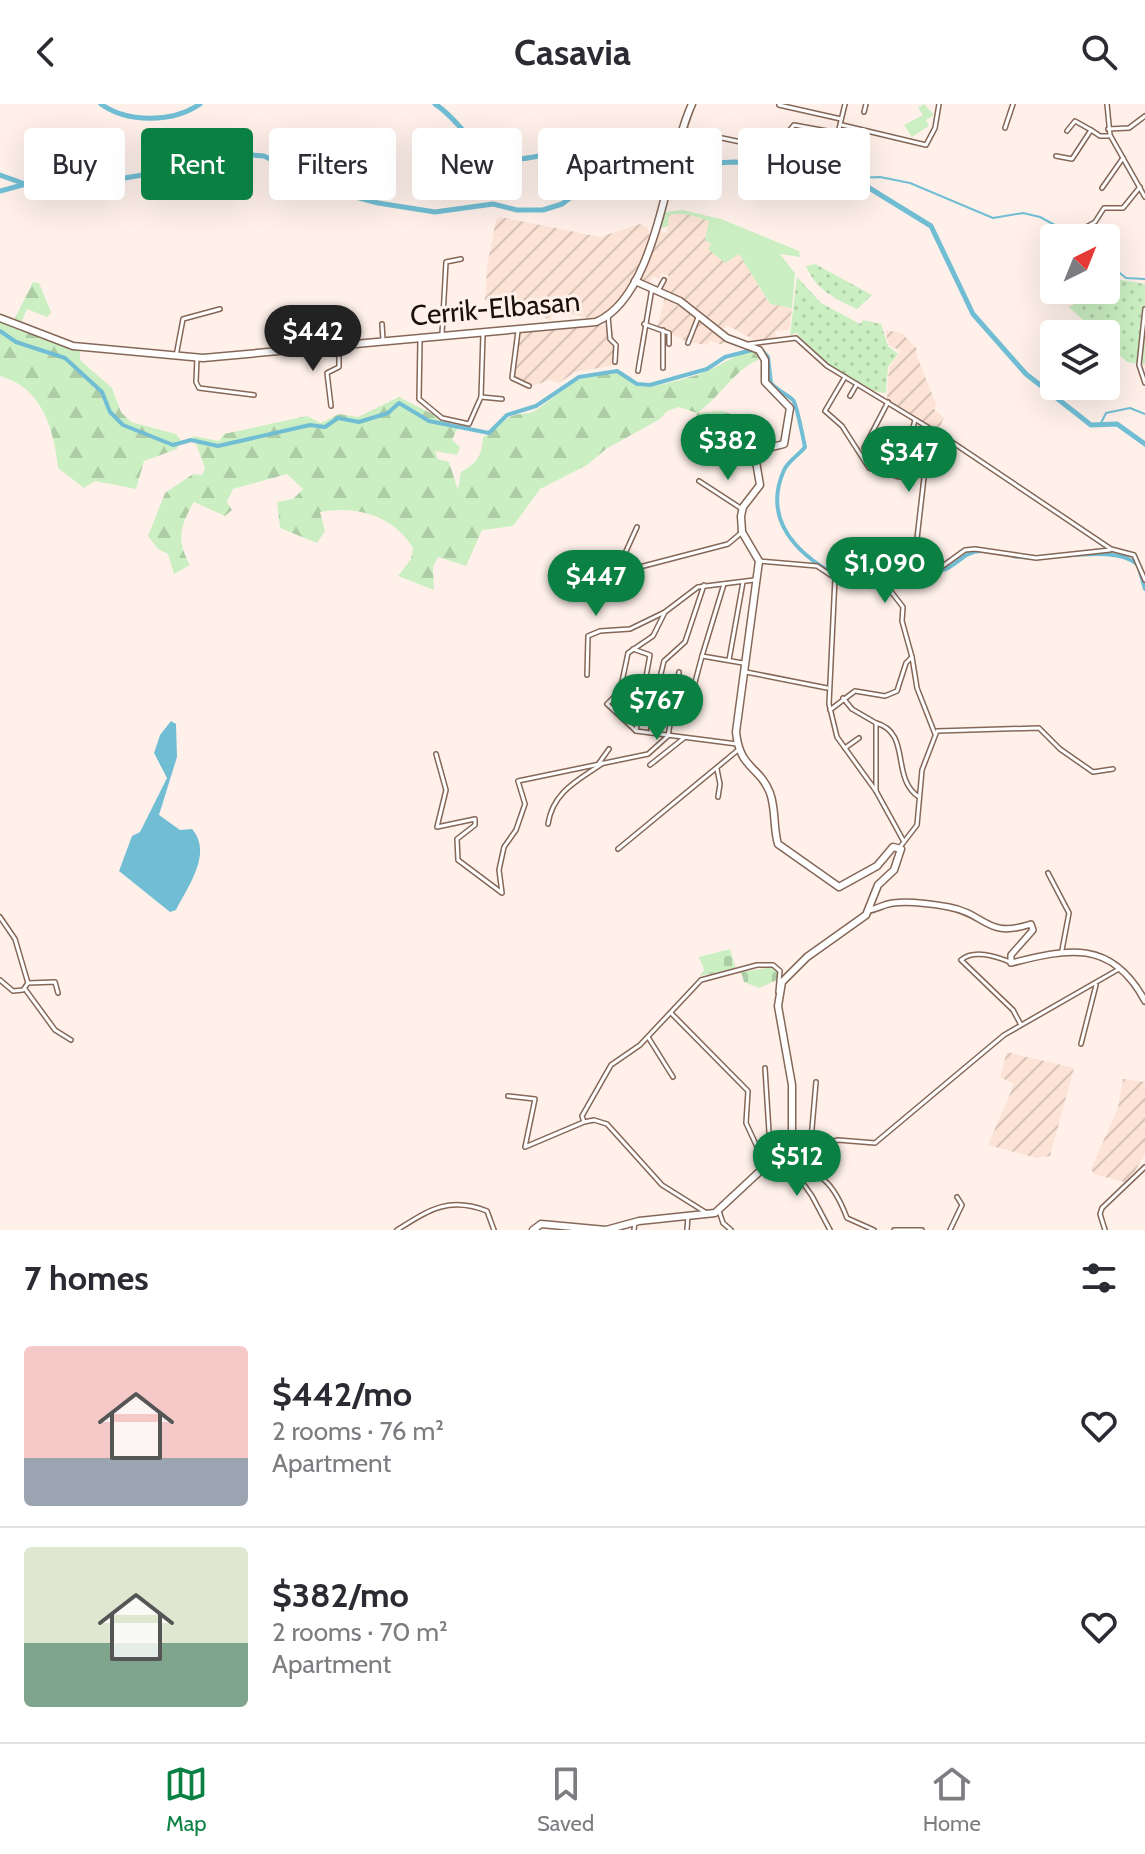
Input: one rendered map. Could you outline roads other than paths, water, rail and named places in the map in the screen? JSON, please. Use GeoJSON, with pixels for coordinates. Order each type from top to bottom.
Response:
{"type":"FeatureCollection","features":[{"type":"Feature","properties":{"kind":"main road","name":"Cerrik-Elbasan"},"geometry":{"type":"LineString","coordinates":[[685,128],[692,104]]}},
{"type":"Feature","properties":{"kind":"main road","name":"Cerrik-Elbasan"},"geometry":{"type":"LineString","coordinates":[[0,318],[73,346],[197,358],[589,323],[608,316],[625,300],[657,227],[664,200]]}},
{"type":"Feature","properties":{"kind":"main road"},"geometry":{"type":"LineString","coordinates":[[533,1230],[541,1224],[609,1229],[719,1211],[783,1150],[792,1136],[792,1085],[778,992],[796,966],[869,910],[878,885],[894,870],[901,853],[901,843],[893,847],[877,866],[845,886],[834,886],[812,866],[796,859],[778,844],[770,794],[763,781],[741,759],[736,714],[759,561],[742,532],[742,509],[760,485],[754,459],[757,452],[784,444],[790,424],[789,404],[765,382],[765,360],[755,347],[732,340],[699,315],[635,281]]}},
{"type":"Feature","properties":{"kind":"street"},"geometry":{"type":"LineString","coordinates":[[722,140],[774,149],[794,125],[837,133],[845,104]]}},
{"type":"Feature","properties":{"kind":"street"},"geometry":{"type":"LineString","coordinates":[[864,112],[866,104]]}},
{"type":"Feature","properties":{"kind":"street"},"geometry":{"type":"LineString","coordinates":[[779,105],[801,106],[841,122],[926,145],[935,128],[939,104]]}},
{"type":"Feature","properties":{"kind":"street"},"geometry":{"type":"LineString","coordinates":[[1005,128],[1013,104]]}},
{"type":"Feature","properties":{"kind":"street"},"geometry":{"type":"LineString","coordinates":[[1107,104],[1110,135],[1145,197]]}},
{"type":"Feature","properties":{"kind":"street"},"geometry":{"type":"LineString","coordinates":[[1108,129],[1129,128],[1145,116]]}},
{"type":"Feature","properties":{"kind":"street"},"geometry":{"type":"LineString","coordinates":[[1067,131],[1075,121],[1100,136],[1110,135]]}},
{"type":"Feature","properties":{"kind":"street"},"geometry":{"type":"LineString","coordinates":[[1056,156],[1072,159],[1091,130]]}},
{"type":"Feature","properties":{"kind":"street"},"geometry":{"type":"LineString","coordinates":[[1102,188],[1123,158]]}},
{"type":"Feature","properties":{"kind":"street"},"geometry":{"type":"LineString","coordinates":[[1092,224],[1104,208],[1123,208],[1140,187]]}},
{"type":"Feature","properties":{"kind":"street"},"geometry":{"type":"LineString","coordinates":[[442,334],[446,262],[461,259]]}},
{"type":"Feature","properties":{"kind":"street"},"geometry":{"type":"LineString","coordinates":[[638,371],[644,324],[655,290],[664,280]]}},
{"type":"Feature","properties":{"kind":"street"},"geometry":{"type":"LineString","coordinates":[[176,356],[183,319],[220,309]]}},
{"type":"Feature","properties":{"kind":"street"},"geometry":{"type":"LineString","coordinates":[[1145,309],[1139,365],[1145,383]]}},
{"type":"Feature","properties":{"kind":"street"},"geometry":{"type":"LineString","coordinates":[[688,343],[699,315]]}},
{"type":"Feature","properties":{"kind":"street"},"geometry":{"type":"LineString","coordinates":[[608,316],[610,339],[616,345],[615,362]]}},
{"type":"Feature","properties":{"kind":"street"},"geometry":{"type":"LineString","coordinates":[[382,324],[383,340]]}},
{"type":"Feature","properties":{"kind":"street"},"geometry":{"type":"LineString","coordinates":[[644,324],[670,334],[669,344]]}},
{"type":"Feature","properties":{"kind":"street"},"geometry":{"type":"LineString","coordinates":[[518,328],[512,378],[529,386]]}},
{"type":"Feature","properties":{"kind":"street"},"geometry":{"type":"LineString","coordinates":[[663,330],[663,368]]}},
{"type":"Feature","properties":{"kind":"street"},"geometry":{"type":"LineString","coordinates":[[420,336],[419,397],[424,405],[446,420],[469,424],[481,397],[483,331]]}},
{"type":"Feature","properties":{"kind":"street"},"geometry":{"type":"LineString","coordinates":[[755,347],[795,337],[816,358],[941,435],[1111,549],[1136,556],[1145,580]]}},
{"type":"Feature","properties":{"kind":"street"},"geometry":{"type":"LineString","coordinates":[[331,406],[327,375],[340,366],[339,344]]}},
{"type":"Feature","properties":{"kind":"street"},"geometry":{"type":"LineString","coordinates":[[197,358],[196,382],[199,388],[254,395]]}},
{"type":"Feature","properties":{"kind":"street"},"geometry":{"type":"LineString","coordinates":[[845,377],[825,411],[842,426],[868,468],[900,477],[915,420]]}},
{"type":"Feature","properties":{"kind":"street"},"geometry":{"type":"LineString","coordinates":[[850,396],[857,384]]}},
{"type":"Feature","properties":{"kind":"street"},"geometry":{"type":"LineString","coordinates":[[481,397],[502,399]]}},
{"type":"Feature","properties":{"kind":"street"},"geometry":{"type":"LineString","coordinates":[[864,448],[888,402]]}},
{"type":"Feature","properties":{"kind":"street"},"geometry":{"type":"LineString","coordinates":[[915,556],[925,469],[941,435]]}},
{"type":"Feature","properties":{"kind":"street"},"geometry":{"type":"LineString","coordinates":[[699,481],[742,509]]}},
{"type":"Feature","properties":{"kind":"street"},"geometry":{"type":"LineString","coordinates":[[637,527],[622,560],[632,569],[731,543],[742,532]]}},
{"type":"Feature","properties":{"kind":"street"},"geometry":{"type":"LineString","coordinates":[[835,575],[856,566],[940,568],[965,550],[975,549],[1036,558],[1111,549]]}},
{"type":"Feature","properties":{"kind":"street"},"geometry":{"type":"LineString","coordinates":[[759,561],[817,566],[835,575],[886,585],[903,607],[902,621],[916,665],[917,688],[935,734]]}},
{"type":"Feature","properties":{"kind":"street"},"geometry":{"type":"LineString","coordinates":[[835,575],[827,688],[830,710],[845,748],[876,791],[901,843],[917,825],[925,760],[935,734],[942,730],[1039,728],[1060,749],[1093,772],[1113,769]]}},
{"type":"Feature","properties":{"kind":"street"},"geometry":{"type":"LineString","coordinates":[[587,675],[588,636],[600,631],[630,629],[665,612],[704,585],[757,580]]}},
{"type":"Feature","properties":{"kind":"street"},"geometry":{"type":"LineString","coordinates":[[729,660],[743,582]]}},
{"type":"Feature","properties":{"kind":"street"},"geometry":{"type":"LineString","coordinates":[[689,705],[724,584]]}},
{"type":"Feature","properties":{"kind":"street"},"geometry":{"type":"LineString","coordinates":[[651,733],[651,715],[664,661],[685,642],[704,585]]}},
{"type":"Feature","properties":{"kind":"street"},"geometry":{"type":"LineString","coordinates":[[665,612],[658,631],[628,653],[620,691],[607,704],[636,731],[738,747]]}},
{"type":"Feature","properties":{"kind":"street"},"geometry":{"type":"LineString","coordinates":[[633,649],[650,655],[636,731]]}},
{"type":"Feature","properties":{"kind":"street"},"geometry":{"type":"LineString","coordinates":[[702,656],[729,660],[743,667],[827,688]]}},
{"type":"Feature","properties":{"kind":"street"},"geometry":{"type":"LineString","coordinates":[[830,710],[843,697],[855,691],[885,696],[893,694],[900,687],[906,663],[912,657]]}},
{"type":"Feature","properties":{"kind":"street"},"geometry":{"type":"LineString","coordinates":[[436,754],[446,790],[437,827],[475,819],[475,825],[457,839],[458,860],[502,893],[499,870],[504,847],[516,830],[525,804],[518,781],[639,758],[668,736],[679,672]]}},
{"type":"Feature","properties":{"kind":"street"},"geometry":{"type":"LineString","coordinates":[[843,697],[852,709],[886,728],[897,742],[905,783],[919,797]]}},
{"type":"Feature","properties":{"kind":"street"},"geometry":{"type":"LineString","coordinates":[[876,723],[876,791]]}},
{"type":"Feature","properties":{"kind":"street"},"geometry":{"type":"LineString","coordinates":[[650,765],[684,738]]}},
{"type":"Feature","properties":{"kind":"street"},"geometry":{"type":"LineString","coordinates":[[845,748],[859,738]]}},
{"type":"Feature","properties":{"kind":"street"},"geometry":{"type":"LineString","coordinates":[[618,849],[738,747]]}},
{"type":"Feature","properties":{"kind":"street"},"geometry":{"type":"LineString","coordinates":[[548,824],[554,806],[571,782],[601,763],[609,749]]}},
{"type":"Feature","properties":{"kind":"street"},"geometry":{"type":"LineString","coordinates":[[716,768],[720,784],[718,797]]}},
{"type":"Feature","properties":{"kind":"street"},"geometry":{"type":"LineString","coordinates":[[1048,873],[1069,913],[1062,950]]}},
{"type":"Feature","properties":{"kind":"street"},"geometry":{"type":"LineString","coordinates":[[869,910],[906,903],[956,909],[1000,930],[1015,930],[1031,924],[1033,930],[1011,955],[1010,962]]}},
{"type":"Feature","properties":{"kind":"street"},"geometry":{"type":"LineString","coordinates":[[0,917],[15,939],[28,983],[25,989]]}},
{"type":"Feature","properties":{"kind":"street"},"geometry":{"type":"LineString","coordinates":[[1021,1025],[1013,1010],[961,960],[966,956],[983,955],[1010,962],[1062,950],[1090,954],[1119,969],[1134,982],[1145,1001]]}},
{"type":"Feature","properties":{"kind":"street"},"geometry":{"type":"LineString","coordinates":[[584,1122],[582,1116],[604,1072],[648,1037],[701,980],[757,965],[779,968],[778,992]]}},
{"type":"Feature","properties":{"kind":"street"},"geometry":{"type":"LineString","coordinates":[[783,1150],[838,1140],[875,1143],[1021,1025],[1096,985],[1119,969]]}},
{"type":"Feature","properties":{"kind":"street"},"geometry":{"type":"LineString","coordinates":[[0,980],[13,991],[25,989]]}},
{"type":"Feature","properties":{"kind":"street"},"geometry":{"type":"LineString","coordinates":[[28,983],[55,982],[58,993]]}},
{"type":"Feature","properties":{"kind":"street"},"geometry":{"type":"LineString","coordinates":[[1081,1044],[1096,985]]}},
{"type":"Feature","properties":{"kind":"street"},"geometry":{"type":"LineString","coordinates":[[25,989],[30,1000],[55,1030],[71,1040]]}},
{"type":"Feature","properties":{"kind":"street"},"geometry":{"type":"LineString","coordinates":[[671,1013],[748,1091],[746,1123],[767,1166]]}},
{"type":"Feature","properties":{"kind":"street"},"geometry":{"type":"LineString","coordinates":[[648,1037],[673,1077]]}},
{"type":"Feature","properties":{"kind":"street"},"geometry":{"type":"LineString","coordinates":[[765,1068],[769,1132],[812,1196],[830,1230]]}},
{"type":"Feature","properties":{"kind":"street"},"geometry":{"type":"LineString","coordinates":[[806,1147],[811,1137],[816,1082]]}},
{"type":"Feature","properties":{"kind":"street"},"geometry":{"type":"LineString","coordinates":[[508,1096],[535,1099],[525,1147],[584,1122],[594,1120],[607,1124],[652,1171],[658,1183],[708,1214]]}},
{"type":"Feature","properties":{"kind":"street"},"geometry":{"type":"LineString","coordinates":[[786,1161],[823,1176],[837,1195],[847,1218],[874,1230]]}},
{"type":"Feature","properties":{"kind":"street"},"geometry":{"type":"LineString","coordinates":[[1105,1230],[1102,1208],[1145,1167]]}},
{"type":"Feature","properties":{"kind":"street"},"geometry":{"type":"LineString","coordinates":[[950,1230],[962,1205],[957,1197]]}},
{"type":"Feature","properties":{"kind":"street"},"geometry":{"type":"LineString","coordinates":[[397,1230],[434,1206],[468,1205],[490,1214],[494,1230]]}},
{"type":"Feature","properties":{"kind":"street"},"geometry":{"type":"LineString","coordinates":[[719,1211],[723,1223],[731,1230]]}},
{"type":"Feature","properties":{"kind":"street"},"geometry":{"type":"LineString","coordinates":[[687,1230],[688,1216]]}},
{"type":"Feature","properties":{"kind":"street"},"geometry":{"type":"LineString","coordinates":[[894,1230],[922,1230]]}},
{"type":"Feature","properties":{"kind":"water"},"geometry":{"type":"Polygon","coordinates":[[[171,721],[176,724],[177,757],[159,815],[180,830],[192,829],[200,848],[192,880],[176,910],[170,912],[119,871],[132,836],[140,832],[167,778],[154,753],[160,735],[171,721]]]}},
{"type":"Feature","properties":{"kind":"waterway"},"geometry":{"type":"LineString","coordinates":[[101,104],[124,115],[150,118],[177,115],[200,104]]}},
{"type":"Feature","properties":{"kind":"waterway"},"geometry":{"type":"LineString","coordinates":[[435,104],[488,152],[518,159],[538,156]]}},
{"type":"Feature","properties":{"kind":"waterway"},"geometry":{"type":"LineString","coordinates":[[0,191],[26,184],[52,187],[101,182],[213,163],[239,154],[264,156],[341,193],[378,203],[435,212],[493,204],[517,210],[543,210],[562,204],[601,175],[645,166],[735,162],[783,166],[834,157],[853,178],[931,226],[973,314],[1026,374],[1091,425],[1117,424],[1145,444]]}},
{"type":"Feature","properties":{"kind":"waterway"},"geometry":{"type":"LineString","coordinates":[[0,175],[24,184]]}},
{"type":"Feature","properties":{"kind":"waterway"},"geometry":{"type":"LineString","coordinates":[[870,177],[910,183],[993,218],[1023,213],[1053,224]]}},
{"type":"Feature","properties":{"kind":"waterway"},"geometry":{"type":"LineString","coordinates":[[1120,273],[1126,278],[1145,279]]}},
{"type":"Feature","properties":{"kind":"waterway"},"geometry":{"type":"LineString","coordinates":[[0,331],[16,342],[65,358],[102,392],[110,412],[123,425],[173,445],[191,440],[218,446],[310,425],[325,427],[338,418],[359,422],[388,413],[399,403],[429,421],[489,433],[507,415],[536,406],[579,377],[617,371],[637,384],[650,385],[707,369],[725,357],[760,348],[768,357],[771,383],[793,400],[805,447],[784,470],[778,488],[777,505],[781,520],[797,546],[837,576],[874,571],[943,570],[969,554],[981,551]]}},
{"type":"Feature","properties":{"kind":"waterway"},"geometry":{"type":"LineString","coordinates":[[1101,423],[1106,413],[1130,408],[1145,414]]}},
{"type":"Feature","properties":{"kind":"waterway"},"geometry":{"type":"LineString","coordinates":[[1013,556],[1097,554],[1127,558],[1138,565],[1145,589]]}}]}
